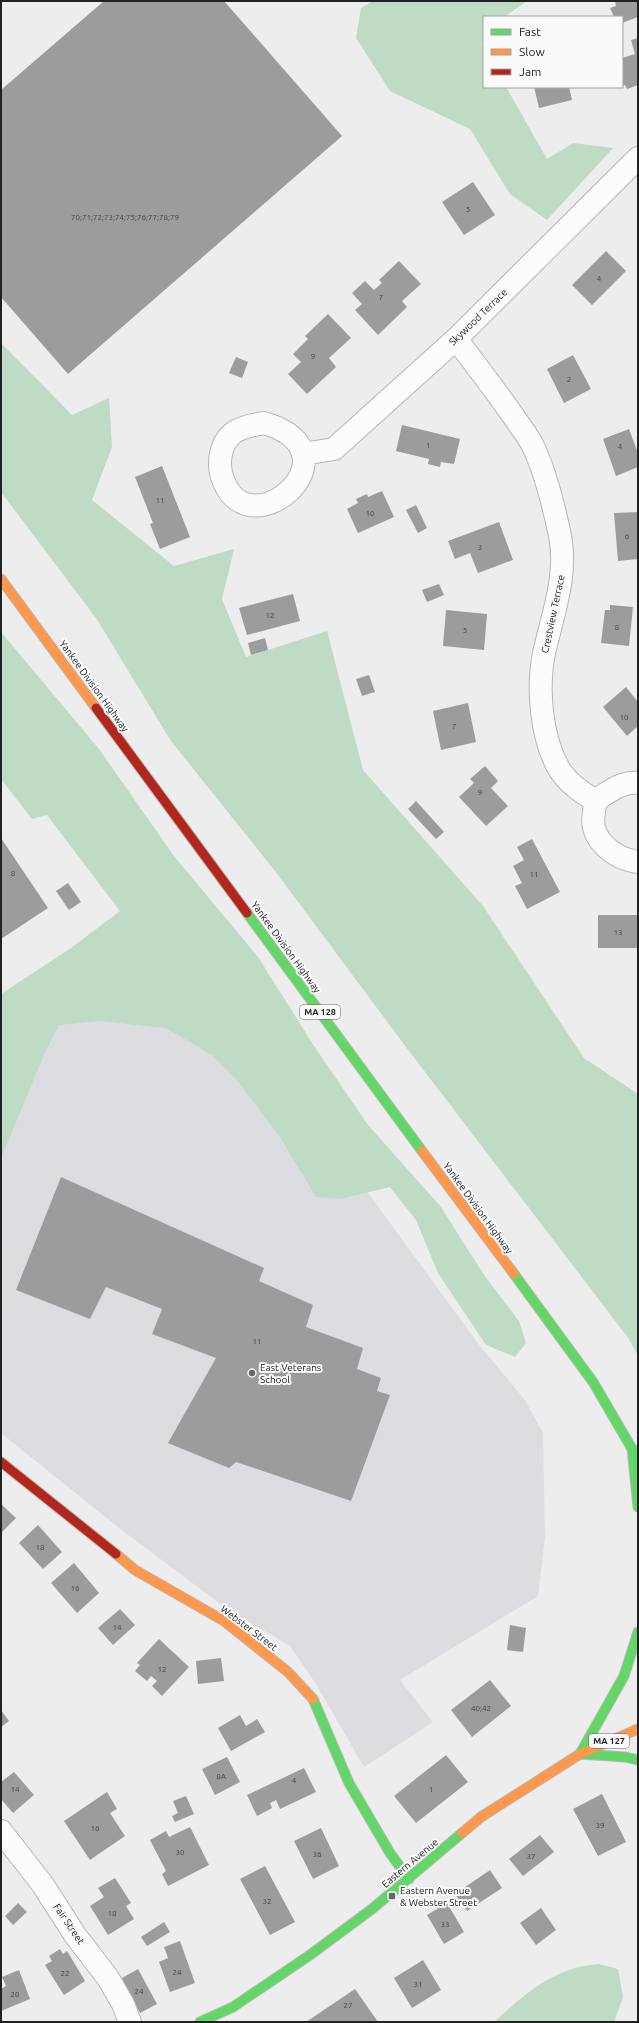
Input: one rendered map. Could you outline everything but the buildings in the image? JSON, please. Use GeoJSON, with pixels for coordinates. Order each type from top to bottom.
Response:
{"type":"FeatureCollection","features":[{"type":"Feature","properties":{"kind":"main road","name":"Yankee Division Highway"},"geometry":{"type":"LineString","coordinates":[[1,579],[593,1382],[632,1448]]}},
{"type":"Feature","properties":{"kind":"main road","name":"MA 128"},"geometry":{"type":"LineString","coordinates":[[632,1448],[638,1459]]}},
{"type":"Feature","properties":{"kind":"main road"},"geometry":{"type":"LineString","coordinates":[[632,1448],[638,1507]]}},
{"type":"Feature","properties":{"kind":"main road","name":"Webster Street"},"geometry":{"type":"LineString","coordinates":[[1,1462],[54,1503],[135,1570],[224,1621],[288,1672],[313,1698],[349,1783],[390,1853],[409,1879]]}},
{"type":"Feature","properties":{"kind":"main road"},"geometry":{"type":"LineString","coordinates":[[638,1632],[624,1676],[580,1754],[625,1757],[638,1760]]}},
{"type":"Feature","properties":{"kind":"main road","name":"Eastern Avenue"},"geometry":{"type":"LineString","coordinates":[[200,2022],[233,2007],[310,1955],[409,1879],[481,1817],[580,1754],[638,1729]]}},
{"type":"Feature","properties":{"kind":"street","name":"Skywood Terrace"},"geometry":{"type":"LineString","coordinates":[[304,454],[334,449],[456,339],[638,158]]}},
{"type":"Feature","properties":{"kind":"street","name":"Crestview Terrace"},"geometry":{"type":"LineString","coordinates":[[456,339],[501,398],[532,444],[545,478],[560,533],[562,575],[555,614],[544,654],[541,694],[544,732],[559,768],[580,792],[596,801]]}},
{"type":"Feature","properties":{"kind":"street"},"geometry":{"type":"LineString","coordinates":[[638,783],[623,784],[596,801],[592,819],[595,831],[602,844],[617,856],[638,862]]}},
{"type":"Feature","properties":{"kind":"street","name":"Fair Street"},"geometry":{"type":"LineString","coordinates":[[1,1831],[43,1885],[75,1935],[108,1978],[123,2004],[130,2022]]}},
{"type":"Feature","properties":{"kind":"shaded area","name":"East Veterans School"},"geometry":{"type":"Polygon","coordinates":[[[163,958],[360,1182],[480,1346],[525,1400],[543,1433],[545,1538],[538,1596],[400,1680],[433,1722],[364,1767],[316,1684],[290,1646],[227,1609],[119,1528],[1,1433],[1,1054],[163,958]]]}},
{"type":"Feature","properties":{"kind":"green space"},"geometry":{"type":"Polygon","coordinates":[[[373,1],[527,1],[505,16],[483,16],[483,88],[507,88],[547,159],[573,143],[613,148],[547,220],[510,194],[470,129],[390,91],[356,38],[361,8],[373,1]]]}},
{"type":"Feature","properties":{"kind":"green space"},"geometry":{"type":"Polygon","coordinates":[[[1,343],[72,415],[109,398],[112,447],[92,500],[174,566],[234,549],[222,599],[246,657],[327,631],[363,770],[483,906],[584,1058],[638,1094],[638,1356],[629,1339],[406,1047],[275,871],[171,741],[96,618],[1,492],[1,343]]]}},
{"type":"Feature","properties":{"kind":"green space"},"geometry":{"type":"Polygon","coordinates":[[[1,632],[99,749],[174,856],[258,957],[314,1046],[368,1125],[441,1207],[484,1275],[519,1321],[526,1343],[515,1357],[486,1345],[438,1273],[416,1220],[390,1187],[341,1199],[316,1197],[280,1137],[237,1080],[212,1055],[166,1028],[99,1021],[59,1025],[43,1057],[1,1158],[1,994],[71,948],[120,911],[47,815],[32,819],[1,779],[1,632]]]}},
{"type":"Feature","properties":{"kind":"green space"},"geometry":{"type":"Polygon","coordinates":[[[599,1964],[618,1969],[623,1997],[614,2022],[494,2022],[542,1983],[569,1970],[599,1964]]]}},
{"type":"Feature","properties":{"kind":"traffic: fast"},"geometry":{"type":"LineString","coordinates":[[247,913],[422,1151]]}},
{"type":"Feature","properties":{"kind":"traffic: fast"},"geometry":{"type":"LineString","coordinates":[[514,1274],[593,1382],[638,1459]]}},
{"type":"Feature","properties":{"kind":"traffic: fast"},"geometry":{"type":"LineString","coordinates":[[632,1448],[638,1507]]}},
{"type":"Feature","properties":{"kind":"traffic: fast"},"geometry":{"type":"LineString","coordinates":[[638,1632],[624,1676],[580,1754],[625,1757],[638,1760]]}},
{"type":"Feature","properties":{"kind":"traffic: fast"},"geometry":{"type":"LineString","coordinates":[[313,1699],[349,1783],[390,1853],[409,1879]]}},
{"type":"Feature","properties":{"kind":"traffic: fast"},"geometry":{"type":"LineString","coordinates":[[200,2022],[233,2007],[310,1955],[372,1909],[462,1833]]}},
{"type":"Feature","properties":{"kind":"traffic: slow"},"geometry":{"type":"LineString","coordinates":[[1,579],[96,708]]}},
{"type":"Feature","properties":{"kind":"traffic: slow"},"geometry":{"type":"LineString","coordinates":[[422,1151],[514,1274]]}},
{"type":"Feature","properties":{"kind":"traffic: slow"},"geometry":{"type":"LineString","coordinates":[[116,1554],[135,1570],[224,1621],[288,1672],[313,1699]]}},
{"type":"Feature","properties":{"kind":"traffic: slow"},"geometry":{"type":"LineString","coordinates":[[462,1833],[481,1817],[580,1754],[638,1729]]}},
{"type":"Feature","properties":{"kind":"traffic: jam"},"geometry":{"type":"LineString","coordinates":[[96,708],[247,913]]}},
{"type":"Feature","properties":{"kind":"traffic: jam"},"geometry":{"type":"LineString","coordinates":[[1,1462],[116,1554]]}},
{"type":"Feature","properties":{"kind":"place","name":"East Veterans School"},"geometry":{"type":"Point","coordinates":[252,1373]}},
{"type":"Feature","properties":{"kind":"place","name":"Eastern Avenue & Webster Street"},"geometry":{"type":"Point","coordinates":[392,1896]}}]}
